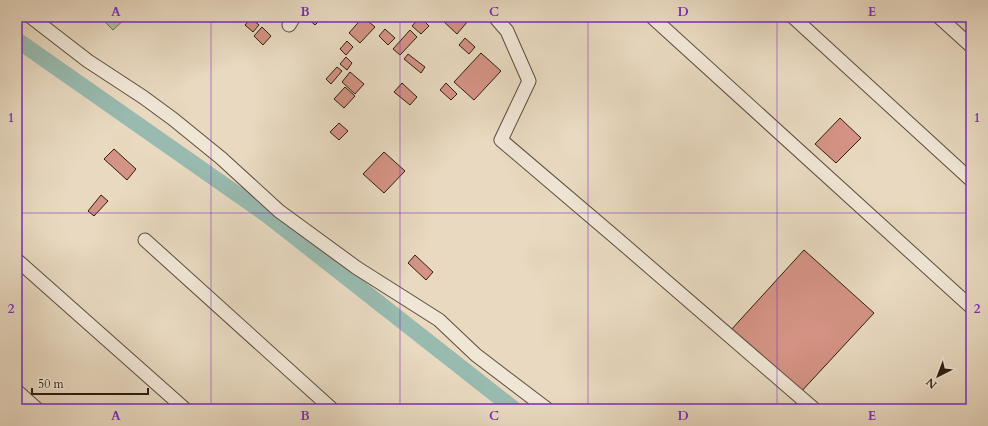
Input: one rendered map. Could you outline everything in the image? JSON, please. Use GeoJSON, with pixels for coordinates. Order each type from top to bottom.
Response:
{"type":"FeatureCollection","features":[{"type":"Feature","properties":{"kind":"street"},"geometry":{"type":"LineString","coordinates":[[31,17],[88,61],[143,97],[173,119],[221,158],[279,211],[357,268],[439,320],[476,355],[548,409]]}},
{"type":"Feature","properties":{"kind":"street"},"geometry":{"type":"LineString","coordinates":[[495,17],[507,31],[529,80],[501,140],[814,409]]}},
{"type":"Feature","properties":{"kind":"street"},"geometry":{"type":"LineString","coordinates":[[652,17],[971,307]]}},
{"type":"Feature","properties":{"kind":"street"},"geometry":{"type":"LineString","coordinates":[[792,17],[971,180]]}},
{"type":"Feature","properties":{"kind":"street"},"geometry":{"type":"LineString","coordinates":[[939,17],[971,46]]}},
{"type":"Feature","properties":{"kind":"street"},"geometry":{"type":"LineString","coordinates":[[144,240],[332,409]]}},
{"type":"Feature","properties":{"kind":"street"},"geometry":{"type":"LineString","coordinates":[[17,260],[185,409]]}},
{"type":"Feature","properties":{"kind":"street"},"geometry":{"type":"LineString","coordinates":[[17,391],[37,409]]}},
{"type":"Feature","properties":{"kind":"green space"},"geometry":{"type":"Polygon","coordinates":[[[100,17],[127,17],[113,30],[100,17]]]}},
{"type":"Feature","properties":{"kind":"building"},"geometry":{"type":"Polygon","coordinates":[[[306,17],[323,17],[315,25],[306,17]]]}},
{"type":"Feature","properties":{"kind":"building"},"geometry":{"type":"Polygon","coordinates":[[[363,17],[375,27],[360,43],[349,33],[363,17]]]}},
{"type":"Feature","properties":{"kind":"building"},"geometry":{"type":"Polygon","coordinates":[[[420,17],[429,26],[421,34],[412,26],[420,17]]]}},
{"type":"Feature","properties":{"kind":"building"},"geometry":{"type":"Polygon","coordinates":[[[445,17],[463,17],[468,21],[457,34],[442,20],[445,17]]]}},
{"type":"Feature","properties":{"kind":"building"},"geometry":{"type":"Polygon","coordinates":[[[251,18],[259,25],[253,32],[245,25],[251,18]]]}},
{"type":"Feature","properties":{"kind":"building"},"geometry":{"type":"Polygon","coordinates":[[[262,27],[271,36],[263,45],[254,36],[262,27]]]}},
{"type":"Feature","properties":{"kind":"building"},"geometry":{"type":"Polygon","coordinates":[[[385,29],[395,38],[388,45],[379,36],[385,29]]]}},
{"type":"Feature","properties":{"kind":"building"},"geometry":{"type":"Polygon","coordinates":[[[410,30],[417,37],[400,55],[393,49],[410,30]]]}},
{"type":"Feature","properties":{"kind":"building"},"geometry":{"type":"Polygon","coordinates":[[[465,38],[475,47],[469,54],[459,45],[465,38]]]}},
{"type":"Feature","properties":{"kind":"building"},"geometry":{"type":"Polygon","coordinates":[[[347,41],[353,47],[346,55],[340,49],[347,41]]]}},
{"type":"Feature","properties":{"kind":"building"},"geometry":{"type":"Polygon","coordinates":[[[481,53],[501,71],[474,100],[454,82],[481,53]]]}},
{"type":"Feature","properties":{"kind":"building"},"geometry":{"type":"Polygon","coordinates":[[[408,54],[425,67],[421,73],[404,59],[408,54]]]}},
{"type":"Feature","properties":{"kind":"building"},"geometry":{"type":"Polygon","coordinates":[[[346,57],[352,63],[347,70],[340,64],[346,57]]]}},
{"type":"Feature","properties":{"kind":"building"},"geometry":{"type":"Polygon","coordinates":[[[337,67],[342,71],[331,84],[326,79],[337,67]]]}},
{"type":"Feature","properties":{"kind":"building"},"geometry":{"type":"Polygon","coordinates":[[[350,72],[364,84],[355,94],[342,82],[350,72]]]}},
{"type":"Feature","properties":{"kind":"building"},"geometry":{"type":"Polygon","coordinates":[[[402,83],[417,97],[410,105],[394,92],[402,83]]]}},
{"type":"Feature","properties":{"kind":"building"},"geometry":{"type":"Polygon","coordinates":[[[446,83],[457,94],[451,100],[440,90],[446,83]]]}},
{"type":"Feature","properties":{"kind":"building"},"geometry":{"type":"Polygon","coordinates":[[[345,87],[355,96],[344,108],[334,99],[345,87]]]}},
{"type":"Feature","properties":{"kind":"building"},"geometry":{"type":"Polygon","coordinates":[[[840,118],[861,138],[836,163],[815,144],[840,118]]]}},
{"type":"Feature","properties":{"kind":"building"},"geometry":{"type":"Polygon","coordinates":[[[339,123],[348,131],[339,140],[330,132],[339,123]]]}},
{"type":"Feature","properties":{"kind":"building"},"geometry":{"type":"Polygon","coordinates":[[[114,149],[136,169],[127,180],[104,159],[114,149]]]}},
{"type":"Feature","properties":{"kind":"building"},"geometry":{"type":"Polygon","coordinates":[[[384,152],[405,171],[384,193],[363,174],[384,152]]]}},
{"type":"Feature","properties":{"kind":"building"},"geometry":{"type":"Polygon","coordinates":[[[101,195],[108,201],[94,216],[88,211],[101,195]]]}},
{"type":"Feature","properties":{"kind":"building"},"geometry":{"type":"Polygon","coordinates":[[[804,250],[874,313],[799,394],[730,331],[804,250]]]}},
{"type":"Feature","properties":{"kind":"building"},"geometry":{"type":"Polygon","coordinates":[[[415,255],[433,272],[426,280],[408,263],[415,255]]]}},
{"type":"Feature","properties":{"kind":"waterway"},"geometry":{"type":"LineString","coordinates":[[17,40],[267,215],[514,409]]}}]}
